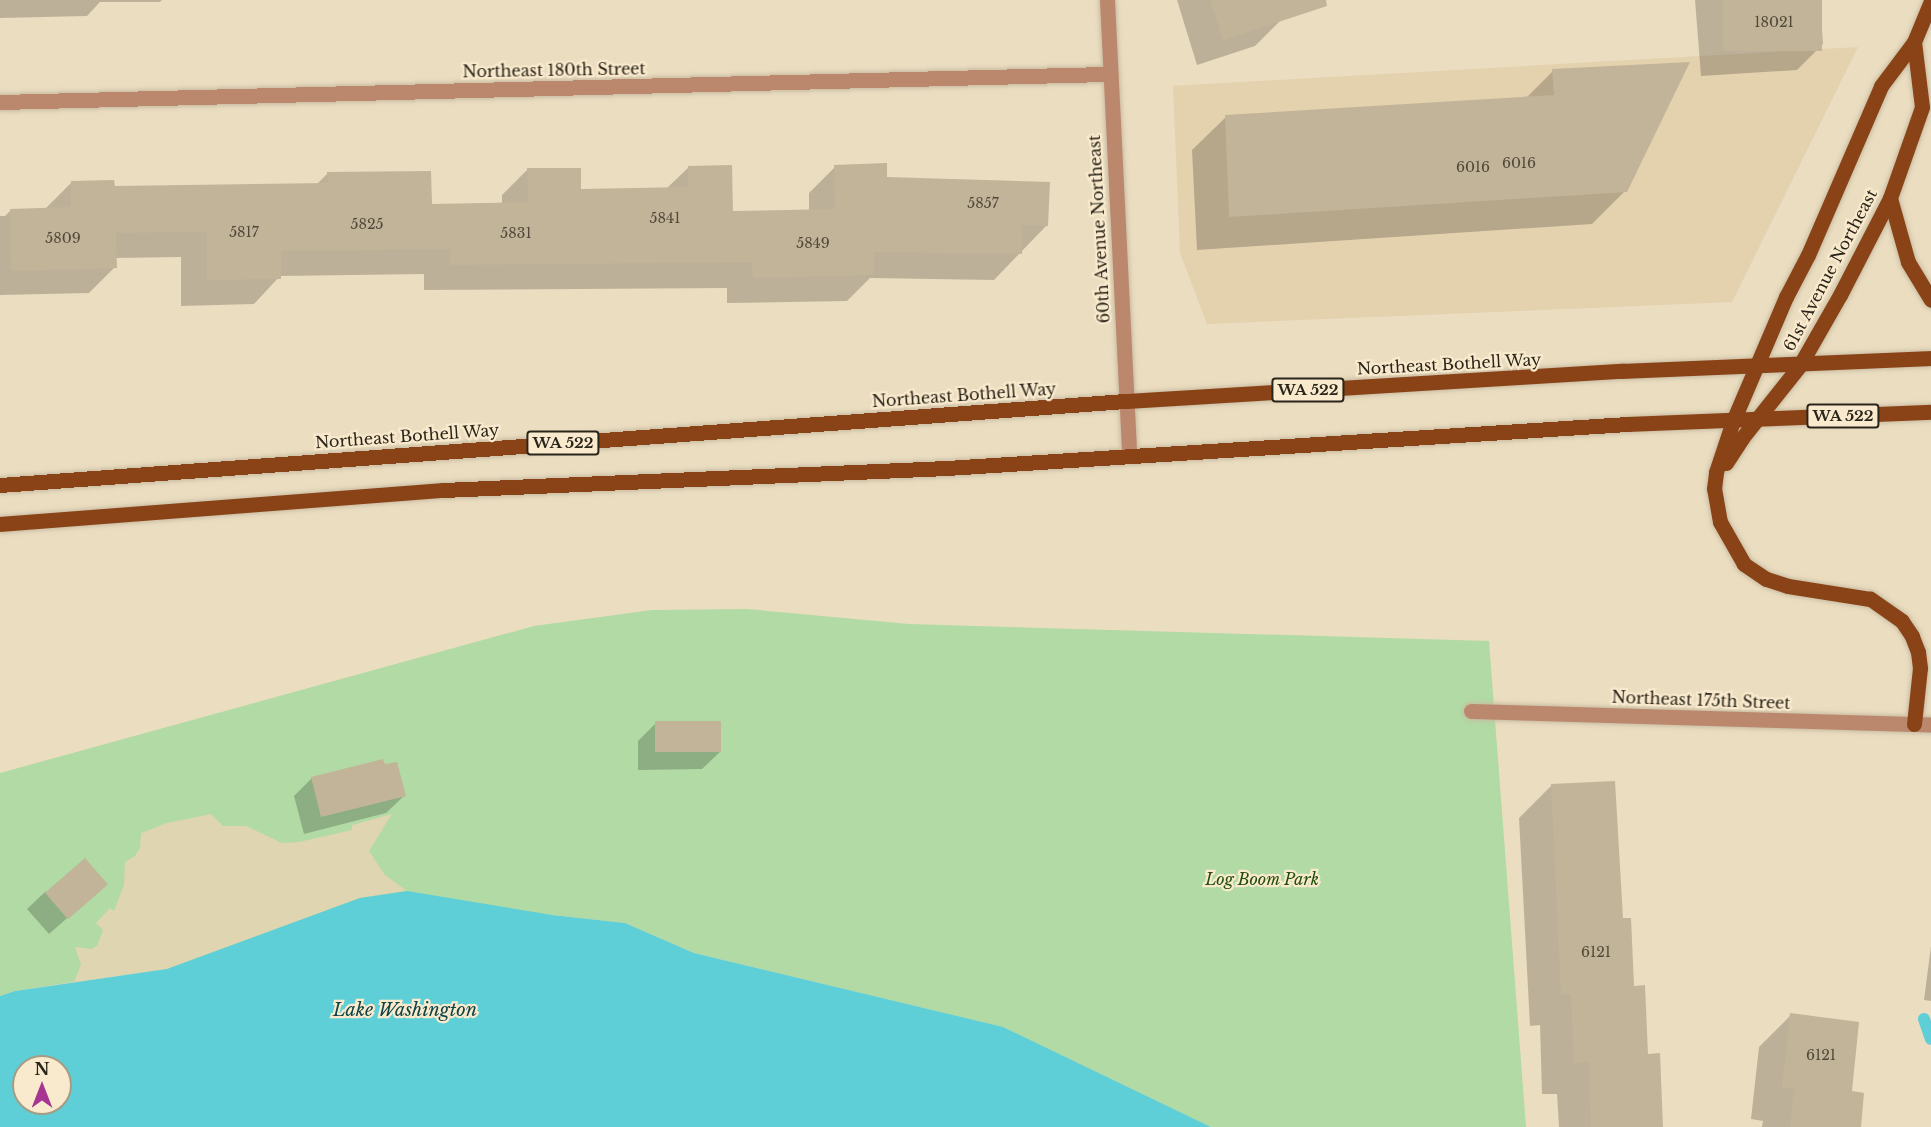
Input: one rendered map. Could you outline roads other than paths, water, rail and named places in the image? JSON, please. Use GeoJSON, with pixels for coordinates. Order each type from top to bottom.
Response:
{"type":"FeatureCollection","features":[{"type":"Feature","properties":{"kind":"main road","name":"61st Avenue Northeast"},"geometry":{"type":"LineString","coordinates":[[1914,724],[1920,668],[1918,652],[1912,636],[1902,621],[1870,599],[1788,586],[1766,579],[1744,564],[1731,544],[1720,522],[1715,494],[1716,472],[1733,421],[1755,367],[1808,255],[1881,86],[1914,42],[1931,1]]}},
{"type":"Feature","properties":{"kind":"main road","name":"61st Avenue Northeast"},"geometry":{"type":"LineString","coordinates":[[1715,494],[1730,454],[1800,364],[1840,295],[1890,198],[1922,106],[1914,42]]}},
{"type":"Feature","properties":{"kind":"main road"},"geometry":{"type":"LineString","coordinates":[[1890,198],[1908,262],[1931,300]]}},
{"type":"Feature","properties":{"kind":"main road","name":"Northeast Bothell Way"},"geometry":{"type":"LineString","coordinates":[[0,484],[1126,401],[1622,371],[1931,358]]}},
{"type":"Feature","properties":{"kind":"main road","name":"WA 522"},"geometry":{"type":"LineString","coordinates":[[0,524],[443,490],[946,468],[1628,424],[1756,421],[1931,412]]}},
{"type":"Feature","properties":{"kind":"street","name":"60th Avenue Northeast"},"geometry":{"type":"LineString","coordinates":[[1107,0],[1129,455]]}},
{"type":"Feature","properties":{"kind":"street","name":"Northeast 180th Street"},"geometry":{"type":"LineString","coordinates":[[0,102],[1109,74]]}},
{"type":"Feature","properties":{"kind":"street","name":"Northeast 175th Street"},"geometry":{"type":"LineString","coordinates":[[1471,711],[1931,725]]}},
{"type":"Feature","properties":{"kind":"water","name":"Lake Washington"},"geometry":{"type":"Polygon","coordinates":[[[407,891],[552,915],[625,923],[694,953],[1003,1027],[1211,1127],[0,1127],[0,996],[15,991],[167,969],[360,898],[407,891]]]}},
{"type":"Feature","properties":{"kind":"waterway"},"geometry":{"type":"LineString","coordinates":[[1924,1019],[1931,1039]]}},
{"type":"Feature","properties":{"kind":"park label","name":"Log Boom Park"},"geometry":{"type":"Point","coordinates":[1262,879]}}]}
